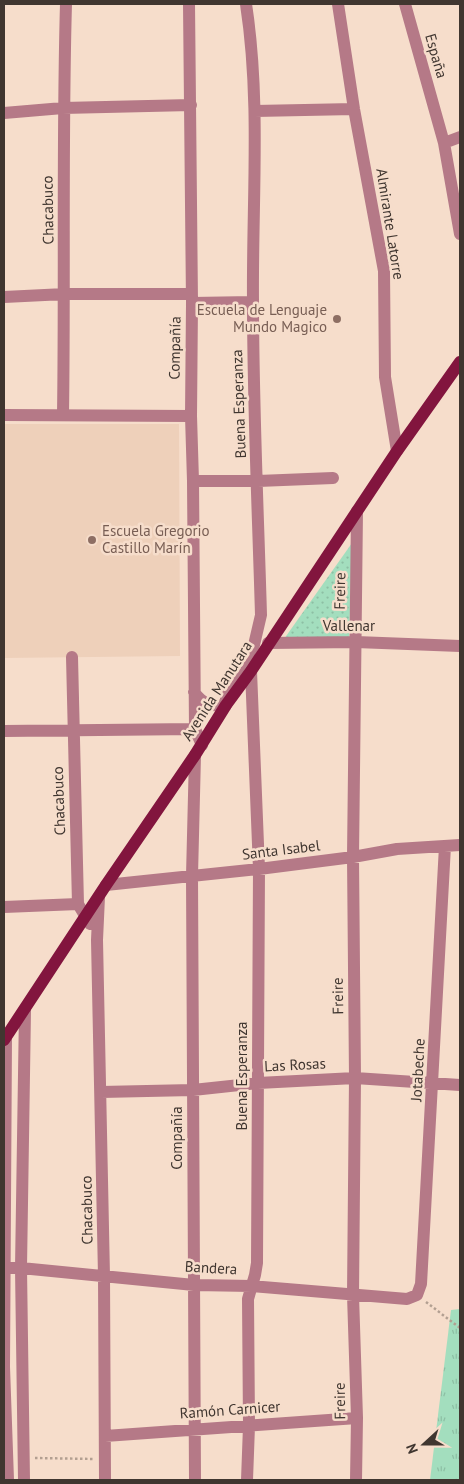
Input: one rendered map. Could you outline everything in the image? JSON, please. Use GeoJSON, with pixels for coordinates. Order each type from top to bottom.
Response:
{"type":"FeatureCollection","features":[{"type":"Feature","properties":{"kind":"main road","name":"Avenida Manutara"},"geometry":{"type":"LineString","coordinates":[[5,1038],[86,915],[199,750],[226,705],[251,671],[397,451],[460,362]]}},
{"type":"Feature","properties":{"kind":"street","name":"Chacabuco"},"geometry":{"type":"LineString","coordinates":[[63,416],[65,294],[63,108],[66,4]]}},
{"type":"Feature","properties":{"kind":"street","name":"Compañía"},"geometry":{"type":"LineString","coordinates":[[189,4],[194,692],[195,729],[199,750],[194,796],[192,876],[195,1480]]}},
{"type":"Feature","properties":{"kind":"street","name":"Buena Esperanza"},"geometry":{"type":"LineString","coordinates":[[226,705],[226,696],[254,645],[260,615],[253,302],[255,111],[250,32],[246,4]]}},
{"type":"Feature","properties":{"kind":"street","name":"Almirante Latorre"},"geometry":{"type":"LineString","coordinates":[[338,4],[354,109],[384,271],[385,378],[397,451]]}},
{"type":"Feature","properties":{"kind":"street","name":"España"},"geometry":{"type":"LineString","coordinates":[[405,4],[444,143],[460,234]]}},
{"type":"Feature","properties":{"kind":"street"},"geometry":{"type":"LineString","coordinates":[[4,113],[63,108],[191,105]]}},
{"type":"Feature","properties":{"kind":"street"},"geometry":{"type":"LineString","coordinates":[[255,111],[354,109]]}},
{"type":"Feature","properties":{"kind":"street"},"geometry":{"type":"LineString","coordinates":[[444,143],[460,137]]}},
{"type":"Feature","properties":{"kind":"street"},"geometry":{"type":"LineString","coordinates":[[4,297],[65,294],[253,302]]}},
{"type":"Feature","properties":{"kind":"street"},"geometry":{"type":"LineString","coordinates":[[4,415],[191,416]]}},
{"type":"Feature","properties":{"kind":"street"},"geometry":{"type":"LineString","coordinates":[[193,480],[258,481],[333,478]]}},
{"type":"Feature","properties":{"kind":"street","name":"Freire"},"geometry":{"type":"LineString","coordinates":[[356,1480],[357,1418],[353,1295],[355,1078],[352,857],[357,511]]}},
{"type":"Feature","properties":{"kind":"street","name":"Vallenar"},"geometry":{"type":"LineString","coordinates":[[268,643],[356,642],[460,646]]}},
{"type":"Feature","properties":{"kind":"street","name":"Chacabuco"},"geometry":{"type":"LineString","coordinates":[[72,657],[78,904],[86,915],[97,940]]}},
{"type":"Feature","properties":{"kind":"street","name":"Buena Esperanza"},"geometry":{"type":"LineString","coordinates":[[247,1480],[249,1426],[248,1299],[257,1263],[258,1083],[259,869],[251,671]]}},
{"type":"Feature","properties":{"kind":"street"},"geometry":{"type":"LineString","coordinates":[[194,692],[205,703],[218,706],[226,705]]}},
{"type":"Feature","properties":{"kind":"street"},"geometry":{"type":"LineString","coordinates":[[4,731],[195,729]]}},
{"type":"Feature","properties":{"kind":"street"},"geometry":{"type":"LineString","coordinates":[[176,784],[186,787],[194,796]]}},
{"type":"Feature","properties":{"kind":"street","name":"Santa Isabel"},"geometry":{"type":"LineString","coordinates":[[106,886],[259,869],[397,849],[460,845]]}},
{"type":"Feature","properties":{"kind":"street","name":"Jotabeche"},"geometry":{"type":"LineString","coordinates":[[417,1296],[421,1284],[445,846]]}},
{"type":"Feature","properties":{"kind":"street","name":"Chacabuco"},"geometry":{"type":"LineString","coordinates":[[99,897],[97,940],[104,1276],[105,1480]]}},
{"type":"Feature","properties":{"kind":"street"},"geometry":{"type":"LineString","coordinates":[[4,908],[78,904]]}},
{"type":"Feature","properties":{"kind":"street"},"geometry":{"type":"LineString","coordinates":[[24,1480],[21,1268],[25,1010]]}},
{"type":"Feature","properties":{"kind":"street"},"geometry":{"type":"LineString","coordinates":[[5,1038],[4,1367],[8,1480]]}},
{"type":"Feature","properties":{"kind":"street","name":"Las Rosas"},"geometry":{"type":"LineString","coordinates":[[101,1092],[193,1090],[258,1083],[355,1078],[460,1085]]}},
{"type":"Feature","properties":{"kind":"street","name":"Bandera"},"geometry":{"type":"LineString","coordinates":[[5,1268],[194,1285],[252,1286],[406,1299],[417,1296]]}},
{"type":"Feature","properties":{"kind":"street","name":"Ramón Carnicer"},"geometry":{"type":"LineString","coordinates":[[105,1436],[357,1418]]}},
{"type":"Feature","properties":{"kind":"path"},"geometry":{"type":"LineString","coordinates":[[417,1296],[460,1328]]}},
{"type":"Feature","properties":{"kind":"path"},"geometry":{"type":"LineString","coordinates":[[24,1458],[104,1459]]}},
{"type":"Feature","properties":{"kind":"shaded area","name":"Escuela Gregorio Castillo Marín"},"geometry":{"type":"Polygon","coordinates":[[[4,424],[179,424],[180,656],[4,658],[4,424]]]}},
{"type":"Feature","properties":{"kind":"green space"},"geometry":{"type":"Polygon","coordinates":[[[352,543],[349,641],[284,639],[352,543]]]}},
{"type":"Feature","properties":{"kind":"green space"},"geometry":{"type":"Polygon","coordinates":[[[460,1309],[460,1480],[430,1480],[451,1310],[460,1309]]]}},
{"type":"Feature","properties":{"kind":"place","name":"Escuela de Lenguaje Mundo Magico"},"geometry":{"type":"Point","coordinates":[337,319]}},
{"type":"Feature","properties":{"kind":"place","name":"Escuela Gregorio Castillo Marín"},"geometry":{"type":"Point","coordinates":[92,540]}}]}
